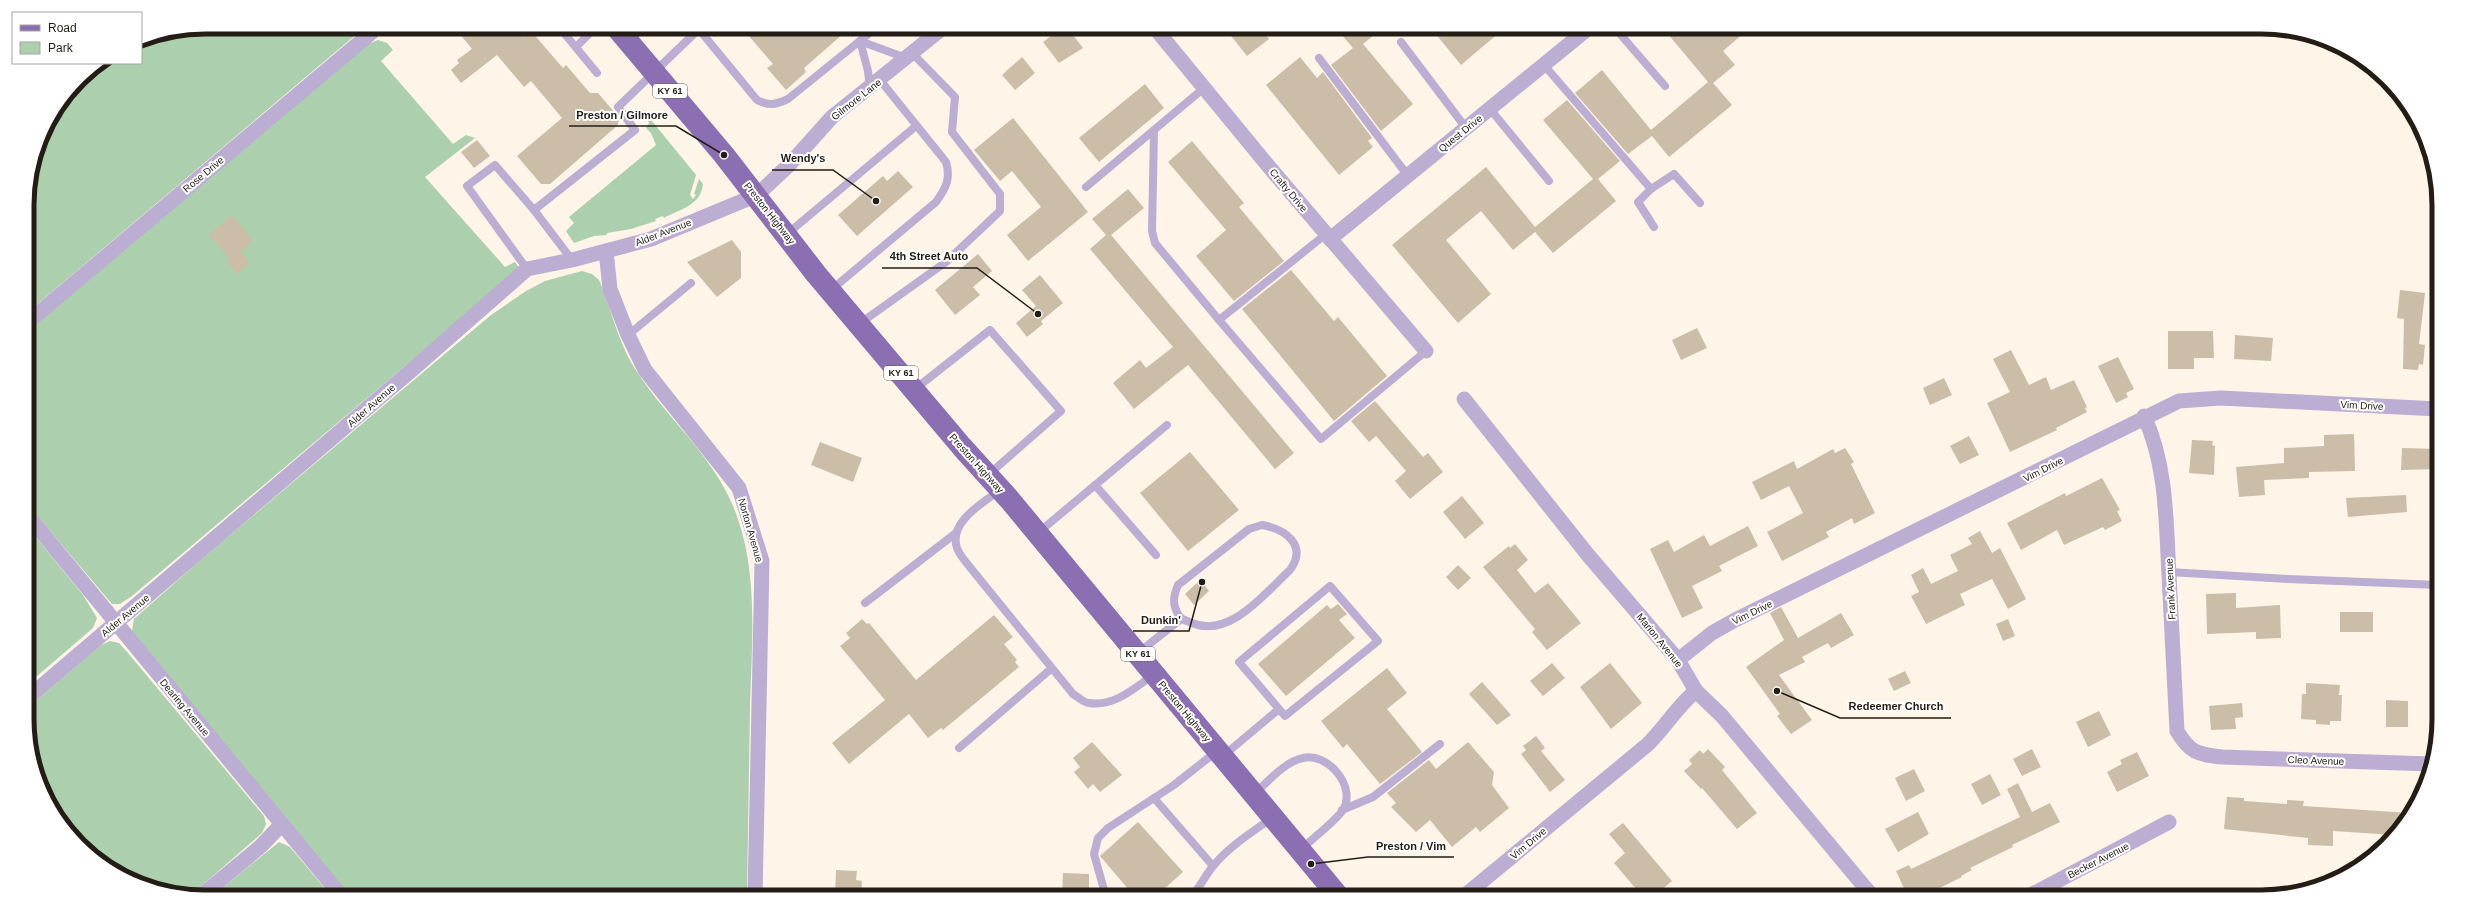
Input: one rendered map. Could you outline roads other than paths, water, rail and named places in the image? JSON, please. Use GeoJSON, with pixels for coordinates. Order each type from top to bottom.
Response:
{"type":"FeatureCollection","features":[{"type":"Feature","properties":{"kind":"main road","name":"Preston Highway"},"geometry":{"type":"LineString","coordinates":[[622,34],[756,195],[830,290],[1038,533],[1333,890]]}},
{"type":"Feature","properties":{"kind":"street","name":"Rose Drive"},"geometry":{"type":"LineString","coordinates":[[34,317],[370,34]]}},
{"type":"Feature","properties":{"kind":"street","name":"Gilmore Lane"},"geometry":{"type":"LineString","coordinates":[[756,195],[789,165],[832,117],[936,34]]}},
{"type":"Feature","properties":{"kind":"street","name":"Crafty Drive"},"geometry":{"type":"LineString","coordinates":[[1160,34],[1328,237],[1426,351]]}},
{"type":"Feature","properties":{"kind":"street","name":"Quest Drive"},"geometry":{"type":"LineString","coordinates":[[1328,237],[1408,176],[1544,65],[1571,34]]}},
{"type":"Feature","properties":{"kind":"street","name":"Alder Avenue"},"geometry":{"type":"LineString","coordinates":[[34,693],[527,268],[572,260],[651,239],[756,195]]}},
{"type":"Feature","properties":{"kind":"street","name":"Norton Avenue"},"geometry":{"type":"LineString","coordinates":[[606,251],[610,289],[628,335],[645,370],[739,488],[762,561],[755,890]]}},
{"type":"Feature","properties":{"kind":"street","name":"Vim Drive"},"geometry":{"type":"LineString","coordinates":[[1678,660],[1712,633],[1735,620],[2026,478],[2144,416],[2179,401],[2190,399],[2221,398],[2432,409]]}},
{"type":"Feature","properties":{"kind":"street","name":"Marion Avenue"},"geometry":{"type":"LineString","coordinates":[[1464,399],[1588,555],[1678,660],[1696,691],[1722,716],[1867,890]]}},
{"type":"Feature","properties":{"kind":"street","name":"Frank Avenue"},"geometry":{"type":"LineString","coordinates":[[2144,416],[2154,436],[2166,518],[2177,731],[2186,746],[2200,754]]}},
{"type":"Feature","properties":{"kind":"street","name":"Dearing Avenue"},"geometry":{"type":"LineString","coordinates":[[34,523],[336,890]]}},
{"type":"Feature","properties":{"kind":"street","name":"Vim Drive"},"geometry":{"type":"LineString","coordinates":[[1471,890],[1647,745],[1671,719],[1686,699],[1696,691]]}},
{"type":"Feature","properties":{"kind":"street","name":"Cleo Avenue"},"geometry":{"type":"LineString","coordinates":[[2200,754],[2426,764]]}},
{"type":"Feature","properties":{"kind":"street","name":"Becker Avenue"},"geometry":{"type":"LineString","coordinates":[[2040,890],[2169,822]]}},
{"type":"Feature","properties":{"kind":"street"},"geometry":{"type":"LineString","coordinates":[[208,890],[261,846],[282,824]]}},
{"type":"Feature","properties":{"kind":"lane"},"geometry":{"type":"LineString","coordinates":[[565,34],[597,73]]}},
{"type":"Feature","properties":{"kind":"lane"},"geometry":{"type":"LineString","coordinates":[[576,47],[589,34]]}},
{"type":"Feature","properties":{"kind":"lane"},"geometry":{"type":"LineString","coordinates":[[534,210],[635,130],[618,107],[692,34]]}},
{"type":"Feature","properties":{"kind":"lane"},"geometry":{"type":"LineString","coordinates":[[703,34],[756,100],[766,104],[775,105],[788,99],[868,34]]}},
{"type":"Feature","properties":{"kind":"lane"},"geometry":{"type":"LineString","coordinates":[[1620,34],[1665,86]]}},
{"type":"Feature","properties":{"kind":"lane"},"geometry":{"type":"LineString","coordinates":[[859,324],[946,262],[1000,211],[1000,194],[952,132],[955,97],[909,56],[860,41]]}},
{"type":"Feature","properties":{"kind":"lane"},"geometry":{"type":"LineString","coordinates":[[830,290],[936,202],[946,187],[949,173],[946,162],[916,126],[875,84],[860,41]]}},
{"type":"Feature","properties":{"kind":"lane"},"geometry":{"type":"LineString","coordinates":[[1402,42],[1466,128]]}},
{"type":"Feature","properties":{"kind":"lane"},"geometry":{"type":"LineString","coordinates":[[1319,58],[1408,176]]}},
{"type":"Feature","properties":{"kind":"lane"},"geometry":{"type":"LineString","coordinates":[[1544,65],[1651,190]]}},
{"type":"Feature","properties":{"kind":"lane"},"geometry":{"type":"LineString","coordinates":[[1086,186],[1204,88]]}},
{"type":"Feature","properties":{"kind":"lane"},"geometry":{"type":"LineString","coordinates":[[1490,109],[1549,181]]}},
{"type":"Feature","properties":{"kind":"lane"},"geometry":{"type":"LineString","coordinates":[[787,235],[916,126]]}},
{"type":"Feature","properties":{"kind":"lane"},"geometry":{"type":"LineString","coordinates":[[1154,130],[1152,231],[1155,243],[1321,439],[1426,351]]}},
{"type":"Feature","properties":{"kind":"lane"},"geometry":{"type":"LineString","coordinates":[[527,268],[467,186],[495,165],[534,210],[572,260]]}},
{"type":"Feature","properties":{"kind":"lane"},"geometry":{"type":"LineString","coordinates":[[1654,227],[1638,202],[1651,190],[1674,174],[1700,203]]}},
{"type":"Feature","properties":{"kind":"lane"},"geometry":{"type":"LineString","coordinates":[[1220,320],[1328,237]]}},
{"type":"Feature","properties":{"kind":"lane"},"geometry":{"type":"LineString","coordinates":[[628,335],[691,283]]}},
{"type":"Feature","properties":{"kind":"lane"},"geometry":{"type":"LineString","coordinates":[[865,603],[956,532],[964,519],[994,482],[1061,411],[990,330],[914,389]]}},
{"type":"Feature","properties":{"kind":"lane"},"geometry":{"type":"LineString","coordinates":[[1038,533],[1167,425]]}},
{"type":"Feature","properties":{"kind":"lane"},"geometry":{"type":"LineString","coordinates":[[1095,485],[1156,556]]}},
{"type":"Feature","properties":{"kind":"lane"},"geometry":{"type":"LineString","coordinates":[[1262,525],[1273,527],[1292,541],[1297,551],[1296,562],[1290,570],[1237,617],[1214,626],[1197,625],[1181,619],[1174,607],[1173,596],[1178,585],[1249,529],[1262,525]]}},
{"type":"Feature","properties":{"kind":"lane"},"geometry":{"type":"LineString","coordinates":[[956,532],[957,548],[969,566],[1074,694],[1088,703],[1105,703],[1122,697],[1154,674]]}},
{"type":"Feature","properties":{"kind":"lane"},"geometry":{"type":"LineString","coordinates":[[2169,572],[2288,579],[2432,585]]}},
{"type":"Feature","properties":{"kind":"lane"},"geometry":{"type":"LineString","coordinates":[[1330,586],[1378,641],[1285,716],[1279,709],[1239,662],[1330,586]]}},
{"type":"Feature","properties":{"kind":"lane"},"geometry":{"type":"LineString","coordinates":[[1137,653],[1181,619]]}},
{"type":"Feature","properties":{"kind":"lane"},"geometry":{"type":"LineString","coordinates":[[959,748],[1052,668]]}},
{"type":"Feature","properties":{"kind":"lane"},"geometry":{"type":"LineString","coordinates":[[1104,890],[1094,854],[1098,838],[1108,828],[1220,753],[1279,709]]}},
{"type":"Feature","properties":{"kind":"lane"},"geometry":{"type":"LineString","coordinates":[[1300,850],[1342,810],[1373,797],[1440,744]]}},
{"type":"Feature","properties":{"kind":"lane"},"geometry":{"type":"LineString","coordinates":[[1254,795],[1290,763],[1304,758],[1321,759],[1333,768],[1345,785],[1347,798],[1342,810]]}},
{"type":"Feature","properties":{"kind":"lane"},"geometry":{"type":"LineString","coordinates":[[1154,798],[1213,866]]}},
{"type":"Feature","properties":{"kind":"lane"},"geometry":{"type":"LineString","coordinates":[[1199,890],[1213,866],[1229,849],[1273,817]]}},
{"type":"Feature","properties":{"kind":"place","name":"Preston / Gilmore"},"geometry":{"type":"Point","coordinates":[724,155]}},
{"type":"Feature","properties":{"kind":"place","name":"Wendy's"},"geometry":{"type":"Point","coordinates":[876,201]}},
{"type":"Feature","properties":{"kind":"place","name":"4th Street Auto"},"geometry":{"type":"Point","coordinates":[1038,314]}},
{"type":"Feature","properties":{"kind":"place","name":"Dunkin'"},"geometry":{"type":"Point","coordinates":[1202,582]}},
{"type":"Feature","properties":{"kind":"place","name":"Redeemer Church"},"geometry":{"type":"Point","coordinates":[1777,691]}},
{"type":"Feature","properties":{"kind":"place","name":"Preston / Vim"},"geometry":{"type":"Point","coordinates":[1311,864]}}]}
